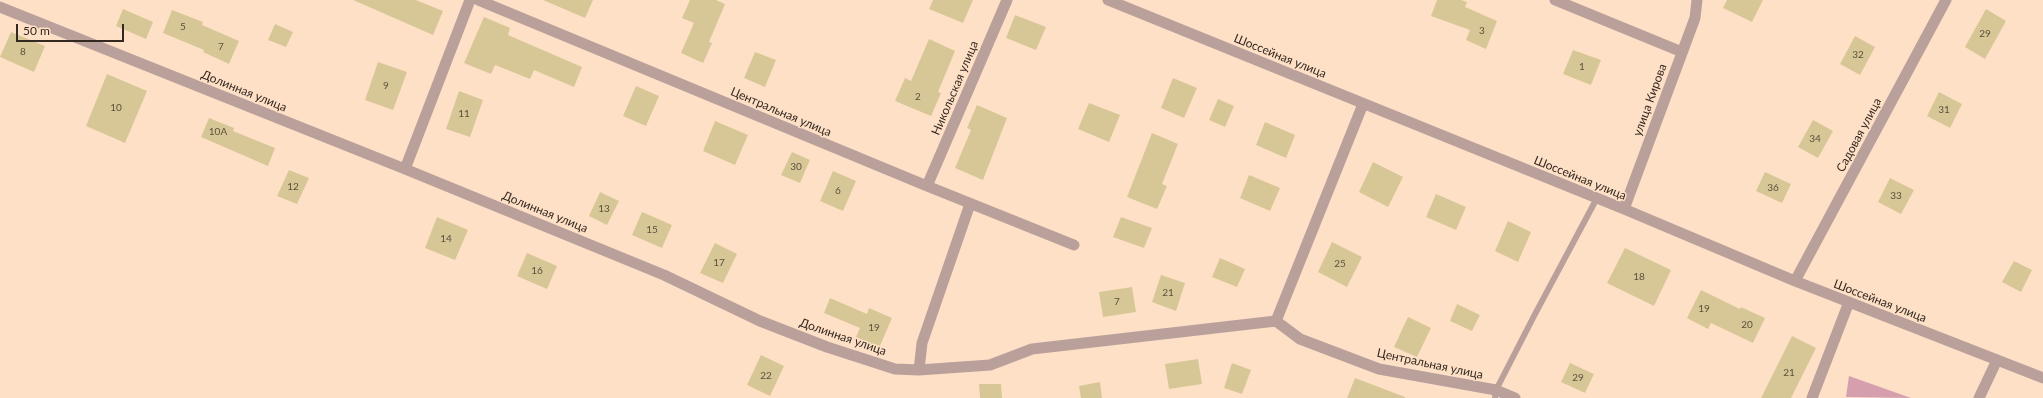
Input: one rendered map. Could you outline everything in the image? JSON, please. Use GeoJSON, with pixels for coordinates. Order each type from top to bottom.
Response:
{"type":"FeatureCollection","features":[{"type":"Feature","properties":{"kind":"street"},"geometry":{"type":"LineString","coordinates":[[405,169],[470,0]]}},
{"type":"Feature","properties":{"kind":"street","name":"Центральная улица"},"geometry":{"type":"LineString","coordinates":[[478,0],[970,204],[1074,245]]}},
{"type":"Feature","properties":{"kind":"street","name":"Никольская улица"},"geometry":{"type":"LineString","coordinates":[[927,186],[1007,0]]}},
{"type":"Feature","properties":{"kind":"street","name":"Шоссейная улица"},"geometry":{"type":"LineString","coordinates":[[1108,0],[1624,209],[1795,282],[2043,378]]}},
{"type":"Feature","properties":{"kind":"street"},"geometry":{"type":"LineString","coordinates":[[1556,0],[1682,52]]}},
{"type":"Feature","properties":{"kind":"street","name":"улица Кирова"},"geometry":{"type":"LineString","coordinates":[[1624,209],[1695,18],[1697,0]]}},
{"type":"Feature","properties":{"kind":"street","name":"Садовая улица"},"geometry":{"type":"LineString","coordinates":[[1795,282],[1946,0]]}},
{"type":"Feature","properties":{"kind":"street","name":"Долинная улица"},"geometry":{"type":"LineString","coordinates":[[0,7],[405,169],[657,272],[760,321],[827,347],[895,369],[920,370],[990,365],[1032,349],[1276,321]]}},
{"type":"Feature","properties":{"kind":"street"},"geometry":{"type":"LineString","coordinates":[[1276,321],[1363,104]]}},
{"type":"Feature","properties":{"kind":"street"},"geometry":{"type":"LineString","coordinates":[[920,370],[922,343],[970,204]]}},
{"type":"Feature","properties":{"kind":"street"},"geometry":{"type":"LineString","coordinates":[[1812,398],[1849,302]]}},
{"type":"Feature","properties":{"kind":"street","name":"Центральная улица"},"geometry":{"type":"LineString","coordinates":[[1276,321],[1300,339],[1379,369],[1515,398]]}},
{"type":"Feature","properties":{"kind":"street"},"geometry":{"type":"LineString","coordinates":[[1979,398],[1997,360]]}},
{"type":"Feature","properties":{"kind":"lane"},"geometry":{"type":"LineString","coordinates":[[1496,394],[1534,316],[1597,198]]}},
{"type":"Feature","properties":{"kind":"shaded area"},"geometry":{"type":"Polygon","coordinates":[[[1849,376],[1911,398],[1846,397],[1849,376]]]}},
{"type":"Feature","properties":{"kind":"building"},"geometry":{"type":"Polygon","coordinates":[[[353,0],[416,0],[443,11],[433,35],[353,0]]]}},
{"type":"Feature","properties":{"kind":"building"},"geometry":{"type":"Polygon","coordinates":[[[543,0],[593,0],[585,18],[543,0]]]}},
{"type":"Feature","properties":{"kind":"building"},"geometry":{"type":"Polygon","coordinates":[[[690,0],[716,0],[725,4],[709,42],[712,43],[703,63],[681,53],[694,23],[682,18],[690,0]]]}},
{"type":"Feature","properties":{"kind":"building"},"geometry":{"type":"Polygon","coordinates":[[[933,0],[973,0],[963,23],[929,9],[933,0]]]}},
{"type":"Feature","properties":{"kind":"building"},"geometry":{"type":"Polygon","coordinates":[[[1437,0],[1461,0],[1467,2],[1465,7],[1497,21],[1486,49],[1466,40],[1470,30],[1431,16],[1437,0]]]}},
{"type":"Feature","properties":{"kind":"building"},"geometry":{"type":"Polygon","coordinates":[[[1727,0],[1763,0],[1752,22],[1723,8],[1727,0]]]}},
{"type":"Feature","properties":{"kind":"building"},"geometry":{"type":"Polygon","coordinates":[[[123,9],[153,22],[146,39],[116,26],[123,9]]]}},
{"type":"Feature","properties":{"kind":"building"},"geometry":{"type":"Polygon","coordinates":[[[1986,9],[2006,21],[1985,59],[1965,47],[1986,9]]]}},
{"type":"Feature","properties":{"kind":"building"},"geometry":{"type":"Polygon","coordinates":[[[172,10],[203,22],[202,25],[239,41],[229,64],[203,52],[204,50],[163,33],[172,10]]]}},
{"type":"Feature","properties":{"kind":"building"},"geometry":{"type":"Polygon","coordinates":[[[1015,15],[1046,27],[1036,50],[1006,38],[1015,15]]]}},
{"type":"Feature","properties":{"kind":"building"},"geometry":{"type":"Polygon","coordinates":[[[484,17],[510,28],[508,35],[582,67],[574,87],[534,70],[530,79],[495,65],[491,74],[464,63],[484,17]]]}},
{"type":"Feature","properties":{"kind":"building"},"geometry":{"type":"Polygon","coordinates":[[[275,24],[293,32],[286,47],[268,40],[275,24]]]}},
{"type":"Feature","properties":{"kind":"building"},"geometry":{"type":"Polygon","coordinates":[[[11,32],[45,46],[34,72],[0,57],[11,32]]]}},
{"type":"Feature","properties":{"kind":"building"},"geometry":{"type":"Polygon","coordinates":[[[1855,36],[1875,47],[1860,75],[1840,64],[1855,36]]]}},
{"type":"Feature","properties":{"kind":"building"},"geometry":{"type":"Polygon","coordinates":[[[929,39],[955,51],[938,92],[941,93],[931,116],[895,101],[905,78],[911,81],[929,39]]]}},
{"type":"Feature","properties":{"kind":"building"},"geometry":{"type":"Polygon","coordinates":[[[1573,50],[1601,60],[1591,85],[1563,74],[1573,50]]]}},
{"type":"Feature","properties":{"kind":"building"},"geometry":{"type":"Polygon","coordinates":[[[755,52],[776,60],[765,87],[744,78],[755,52]]]}},
{"type":"Feature","properties":{"kind":"building"},"geometry":{"type":"Polygon","coordinates":[[[378,62],[407,72],[393,110],[365,100],[378,62]]]}},
{"type":"Feature","properties":{"kind":"building"},"geometry":{"type":"Polygon","coordinates":[[[107,74],[147,91],[125,143],[86,126],[107,74]]]}},
{"type":"Feature","properties":{"kind":"building"},"geometry":{"type":"Polygon","coordinates":[[[1173,78],[1197,88],[1184,118],[1161,108],[1173,78]]]}},
{"type":"Feature","properties":{"kind":"building"},"geometry":{"type":"Polygon","coordinates":[[[636,86],[659,96],[646,126],[623,116],[636,86]]]}},
{"type":"Feature","properties":{"kind":"building"},"geometry":{"type":"Polygon","coordinates":[[[459,91],[483,100],[470,137],[446,129],[459,91]]]}},
{"type":"Feature","properties":{"kind":"building"},"geometry":{"type":"Polygon","coordinates":[[[1939,92],[1962,104],[1950,128],[1927,116],[1939,92]]]}},
{"type":"Feature","properties":{"kind":"building"},"geometry":{"type":"Polygon","coordinates":[[[1218,99],[1234,106],[1225,127],[1209,120],[1218,99]]]}},
{"type":"Feature","properties":{"kind":"building"},"geometry":{"type":"Polygon","coordinates":[[[1089,103],[1120,115],[1109,142],[1078,129],[1089,103]]]}},
{"type":"Feature","properties":{"kind":"building"},"geometry":{"type":"Polygon","coordinates":[[[977,105],[1007,118],[983,180],[955,168],[971,130],[967,128],[977,105]]]}},
{"type":"Feature","properties":{"kind":"building"},"geometry":{"type":"Polygon","coordinates":[[[209,118],[234,128],[233,131],[275,148],[268,166],[201,137],[209,118]]]}},
{"type":"Feature","properties":{"kind":"building"},"geometry":{"type":"Polygon","coordinates":[[[1813,120],[1833,131],[1818,158],[1798,147],[1813,120]]]}},
{"type":"Feature","properties":{"kind":"building"},"geometry":{"type":"Polygon","coordinates":[[[715,121],[748,135],[735,165],[703,151],[715,121]]]}},
{"type":"Feature","properties":{"kind":"building"},"geometry":{"type":"Polygon","coordinates":[[[1265,122],[1295,135],[1286,158],[1256,145],[1265,122]]]}},
{"type":"Feature","properties":{"kind":"building"},"geometry":{"type":"Polygon","coordinates":[[[1152,133],[1178,144],[1162,184],[1167,186],[1157,209],[1127,197],[1152,133]]]}},
{"type":"Feature","properties":{"kind":"building"},"geometry":{"type":"Polygon","coordinates":[[[792,152],[810,160],[800,183],[781,175],[792,152]]]}},
{"type":"Feature","properties":{"kind":"building"},"geometry":{"type":"Polygon","coordinates":[[[1373,162],[1403,177],[1388,207],[1359,192],[1373,162]]]}},
{"type":"Feature","properties":{"kind":"building"},"geometry":{"type":"Polygon","coordinates":[[[289,170],[309,178],[297,204],[277,196],[289,170]]]}},
{"type":"Feature","properties":{"kind":"building"},"geometry":{"type":"Polygon","coordinates":[[[833,171],[856,181],[843,211],[820,201],[833,171]]]}},
{"type":"Feature","properties":{"kind":"building"},"geometry":{"type":"Polygon","coordinates":[[[1765,172],[1791,184],[1782,203],[1756,191],[1765,172]]]}},
{"type":"Feature","properties":{"kind":"building"},"geometry":{"type":"Polygon","coordinates":[[[1249,175],[1280,188],[1270,211],[1240,198],[1249,175]]]}},
{"type":"Feature","properties":{"kind":"building"},"geometry":{"type":"Polygon","coordinates":[[[1890,178],[1914,190],[1901,214],[1878,202],[1890,178]]]}},
{"type":"Feature","properties":{"kind":"building"},"geometry":{"type":"Polygon","coordinates":[[[600,192],[619,201],[607,225],[589,216],[600,192]]]}},
{"type":"Feature","properties":{"kind":"building"},"geometry":{"type":"Polygon","coordinates":[[[1436,194],[1466,207],[1456,230],[1426,217],[1436,194]]]}},
{"type":"Feature","properties":{"kind":"building"},"geometry":{"type":"Polygon","coordinates":[[[642,212],[672,225],[662,248],[632,235],[642,212]]]}},
{"type":"Feature","properties":{"kind":"building"},"geometry":{"type":"Polygon","coordinates":[[[437,217],[468,230],[455,260],[425,248],[437,217]]]}},
{"type":"Feature","properties":{"kind":"building"},"geometry":{"type":"Polygon","coordinates":[[[1121,217],[1152,228],[1144,248],[1113,237],[1121,217]]]}},
{"type":"Feature","properties":{"kind":"building"},"geometry":{"type":"Polygon","coordinates":[[[1508,221],[1531,232],[1518,262],[1495,251],[1508,221]]]}},
{"type":"Feature","properties":{"kind":"building"},"geometry":{"type":"Polygon","coordinates":[[[1332,242],[1362,257],[1347,287],[1318,272],[1332,242]]]}},
{"type":"Feature","properties":{"kind":"building"},"geometry":{"type":"Polygon","coordinates":[[[715,243],[737,254],[723,283],[700,273],[715,243]]]}},
{"type":"Feature","properties":{"kind":"building"},"geometry":{"type":"Polygon","coordinates":[[[1625,248],[1671,270],[1654,306],[1607,283],[1625,248]]]}},
{"type":"Feature","properties":{"kind":"building"},"geometry":{"type":"Polygon","coordinates":[[[527,253],[557,266],[547,289],[517,276],[527,253]]]}},
{"type":"Feature","properties":{"kind":"building"},"geometry":{"type":"Polygon","coordinates":[[[1220,258],[1245,269],[1237,287],[1212,277],[1220,258]]]}},
{"type":"Feature","properties":{"kind":"building"},"geometry":{"type":"Polygon","coordinates":[[[2014,261],[2032,270],[2021,292],[2002,282],[2014,261]]]}},
{"type":"Feature","properties":{"kind":"building"},"geometry":{"type":"Polygon","coordinates":[[[1161,275],[1185,283],[1176,311],[1152,302],[1161,275]]]}},
{"type":"Feature","properties":{"kind":"building"},"geometry":{"type":"Polygon","coordinates":[[[1132,287],[1136,312],[1103,317],[1099,292],[1132,287]]]}},
{"type":"Feature","properties":{"kind":"building"},"geometry":{"type":"Polygon","coordinates":[[[1701,290],[1740,309],[1741,307],[1765,318],[1753,343],[1711,323],[1708,329],[1687,318],[1701,290]]]}},
{"type":"Feature","properties":{"kind":"building"},"geometry":{"type":"Polygon","coordinates":[[[830,298],[867,314],[869,308],[892,318],[879,348],[856,337],[860,328],[824,313],[830,298]]]}},
{"type":"Feature","properties":{"kind":"building"},"geometry":{"type":"Polygon","coordinates":[[[1457,304],[1480,315],[1472,331],[1450,321],[1457,304]]]}},
{"type":"Feature","properties":{"kind":"building"},"geometry":{"type":"Polygon","coordinates":[[[1408,317],[1431,328],[1417,357],[1394,347],[1408,317]]]}},
{"type":"Feature","properties":{"kind":"building"},"geometry":{"type":"Polygon","coordinates":[[[1792,336],[1816,348],[1791,398],[1761,398],[1792,336]]]}},
{"type":"Feature","properties":{"kind":"building"},"geometry":{"type":"Polygon","coordinates":[[[761,355],[784,366],[770,396],[747,385],[761,355]]]}},
{"type":"Feature","properties":{"kind":"building"},"geometry":{"type":"Polygon","coordinates":[[[1198,359],[1202,384],[1169,389],[1165,364],[1198,359]]]}},
{"type":"Feature","properties":{"kind":"building"},"geometry":{"type":"Polygon","coordinates":[[[1232,363],[1251,370],[1242,394],[1224,388],[1232,363]]]}},
{"type":"Feature","properties":{"kind":"building"},"geometry":{"type":"Polygon","coordinates":[[[1570,363],[1594,374],[1585,393],[1561,382],[1570,363]]]}},
{"type":"Feature","properties":{"kind":"building"},"geometry":{"type":"Polygon","coordinates":[[[1355,378],[1405,397],[1405,398],[1347,398],[1355,378]]]}},
{"type":"Feature","properties":{"kind":"building"},"geometry":{"type":"Polygon","coordinates":[[[1100,382],[1102,398],[1081,398],[1079,386],[1100,382]]]}},
{"type":"Feature","properties":{"kind":"building"},"geometry":{"type":"Polygon","coordinates":[[[979,384],[1001,384],[1002,398],[980,398],[979,384]]]}}]}
